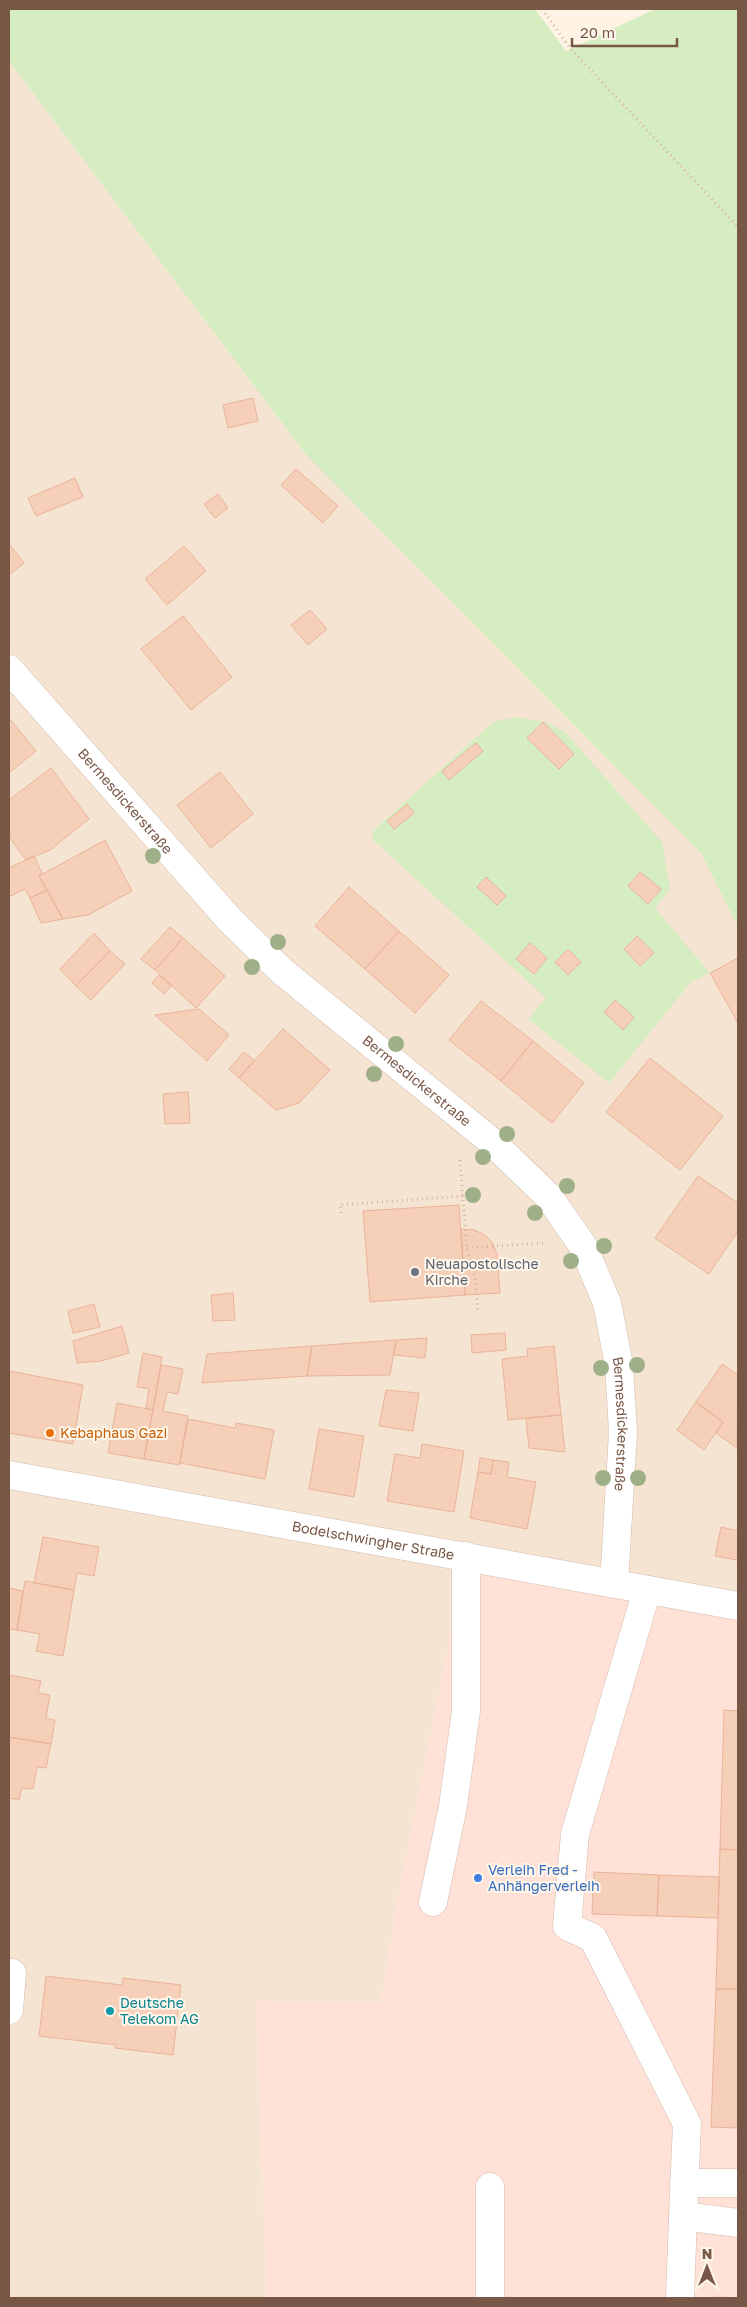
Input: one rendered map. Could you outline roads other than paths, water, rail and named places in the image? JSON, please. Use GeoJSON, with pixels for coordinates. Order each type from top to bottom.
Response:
{"type":"FeatureCollection","features":[{"type":"Feature","properties":{"kind":"street","name":"Bermesdickerstraße"},"geometry":{"type":"LineString","coordinates":[[9,669],[229,919],[283,972],[491,1141],[549,1197],[583,1246],[607,1303],[619,1365],[623,1432],[614,1584]]}},
{"type":"Feature","properties":{"kind":"street","name":"Bodelschwingher Straße"},"geometry":{"type":"LineString","coordinates":[[9,1475],[738,1606]]}},
{"type":"Feature","properties":{"kind":"street"},"geometry":{"type":"LineString","coordinates":[[433,1902],[453,1806],[466,1711],[466,1556]]}},
{"type":"Feature","properties":{"kind":"street"},"geometry":{"type":"LineString","coordinates":[[647,1590],[575,1834],[567,1926],[593,1938],[687,2124],[680,2298]]}},
{"type":"Feature","properties":{"kind":"street"},"geometry":{"type":"LineString","coordinates":[[9,2010],[12,1973]]}},
{"type":"Feature","properties":{"kind":"street"},"geometry":{"type":"LineString","coordinates":[[684,2183],[738,2183]]}},
{"type":"Feature","properties":{"kind":"street"},"geometry":{"type":"LineString","coordinates":[[490,2187],[490,2298]]}},
{"type":"Feature","properties":{"kind":"street"},"geometry":{"type":"LineString","coordinates":[[683,2216],[738,2223]]}},
{"type":"Feature","properties":{"kind":"place","name":"Neuapostolische Kirche"},"geometry":{"type":"Point","coordinates":[415,1272]}},
{"type":"Feature","properties":{"kind":"place","name":"Kebaphaus Gazi"},"geometry":{"type":"Point","coordinates":[50,1433]}},
{"type":"Feature","properties":{"kind":"place","name":"Verleih Fred - Anhängerverleih"},"geometry":{"type":"Point","coordinates":[478,1878]}},
{"type":"Feature","properties":{"kind":"place","name":"Deutsche Telekom AG"},"geometry":{"type":"Point","coordinates":[110,2011]}}]}
